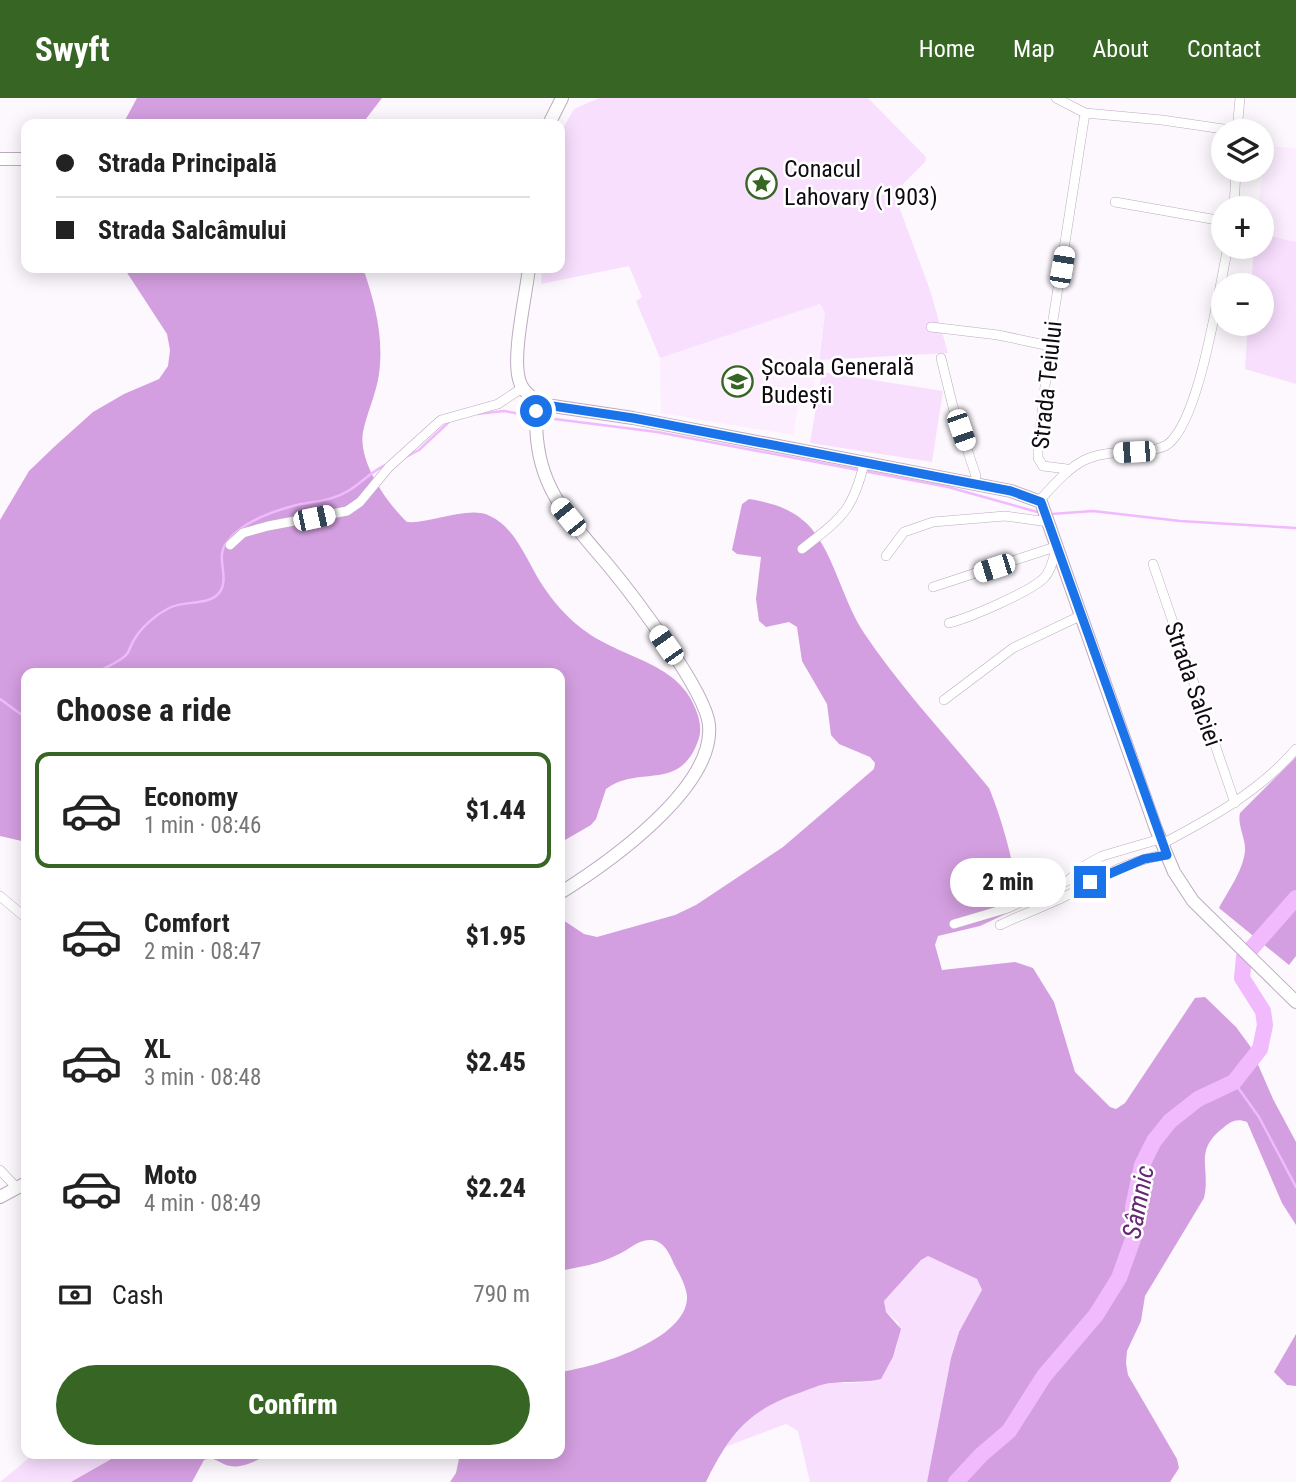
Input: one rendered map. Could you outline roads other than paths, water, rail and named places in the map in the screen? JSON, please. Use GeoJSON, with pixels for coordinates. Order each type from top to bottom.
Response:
{"type":"FeatureCollection","features":[{"type":"Feature","properties":{"kind":"main road"},"geometry":{"type":"LineString","coordinates":[[552,119],[562,98]]}},
{"type":"Feature","properties":{"kind":"main road"},"geometry":{"type":"LineString","coordinates":[[0,159],[21,159]]}},
{"type":"Feature","properties":{"kind":"main road"},"geometry":{"type":"LineString","coordinates":[[528,273],[517,369],[522,388],[536,409],[544,472],[557,505],[618,577],[694,685],[705,706],[709,726],[709,738],[701,762],[675,803],[646,829],[565,889]]}},
{"type":"Feature","properties":{"kind":"main road"},"geometry":{"type":"LineString","coordinates":[[536,409],[546,405],[633,418],[863,469],[976,480],[1040,503],[1058,546],[1163,846],[1193,901],[1296,1002]]}},
{"type":"Feature","properties":{"kind":"main road"},"geometry":{"type":"LineString","coordinates":[[0,1197],[21,1186]]}},
{"type":"Feature","properties":{"kind":"street"},"geometry":{"type":"LineString","coordinates":[[1056,98],[1085,113],[1149,118],[1211,127]]}},
{"type":"Feature","properties":{"kind":"street"},"geometry":{"type":"LineString","coordinates":[[1238,119],[1240,98]]}},
{"type":"Feature","properties":{"kind":"street","name":"Strada Teiului"},"geometry":{"type":"LineString","coordinates":[[1067,469],[1043,466],[1038,458],[1050,346],[1085,113]]}},
{"type":"Feature","properties":{"kind":"street"},"geometry":{"type":"LineString","coordinates":[[1115,202],[1211,219]]}},
{"type":"Feature","properties":{"kind":"street"},"geometry":{"type":"LineString","coordinates":[[1040,503],[1067,469],[1099,454],[1163,448],[1175,438],[1195,391],[1225,259]]}},
{"type":"Feature","properties":{"kind":"street"},"geometry":{"type":"LineString","coordinates":[[931,327],[998,335],[1050,346]]}},
{"type":"Feature","properties":{"kind":"street"},"geometry":{"type":"LineString","coordinates":[[941,358],[976,480]]}},
{"type":"Feature","properties":{"kind":"street"},"geometry":{"type":"LineString","coordinates":[[230,545],[243,533],[347,511],[360,502],[389,467],[441,419],[498,404],[522,388]]}},
{"type":"Feature","properties":{"kind":"street"},"geometry":{"type":"LineString","coordinates":[[802,550],[845,513],[857,492],[863,469]]}},
{"type":"Feature","properties":{"kind":"street"},"geometry":{"type":"LineString","coordinates":[[886,556],[904,532],[933,523],[1005,516],[1048,521]]}},
{"type":"Feature","properties":{"kind":"street"},"geometry":{"type":"LineString","coordinates":[[933,587],[1058,546]]}},
{"type":"Feature","properties":{"kind":"street"},"geometry":{"type":"LineString","coordinates":[[949,623],[964,619],[1038,583],[1049,571],[1058,546]]}},
{"type":"Feature","properties":{"kind":"street","name":"Strada Salciei"},"geometry":{"type":"LineString","coordinates":[[1153,564],[1235,803]]}},
{"type":"Feature","properties":{"kind":"street"},"geometry":{"type":"LineString","coordinates":[[944,700],[1013,648],[1082,615]]}},
{"type":"Feature","properties":{"kind":"street"},"geometry":{"type":"LineString","coordinates":[[1000,925],[1067,896],[1104,875],[1144,859],[1235,803],[1280,766],[1296,749]]}},
{"type":"Feature","properties":{"kind":"street"},"geometry":{"type":"LineString","coordinates":[[954,924],[1007,908],[1069,880],[1084,866],[1102,856],[1163,846]]}},
{"type":"Feature","properties":{"kind":"street"},"geometry":{"type":"LineString","coordinates":[[0,896],[21,914]]}},
{"type":"Feature","properties":{"kind":"street"},"geometry":{"type":"LineString","coordinates":[[0,1170],[21,1184]]}},
{"type":"Feature","properties":{"kind":"waterway"},"geometry":{"type":"LineString","coordinates":[[477,414],[504,411],[532,416]]}},
{"type":"Feature","properties":{"kind":"waterway"},"geometry":{"type":"LineString","coordinates":[[539,417],[657,432],[948,487],[1041,513]]}},
{"type":"Feature","properties":{"kind":"waterway"},"geometry":{"type":"LineString","coordinates":[[404,458],[419,450],[450,421]]}},
{"type":"Feature","properties":{"kind":"waterway"},"geometry":{"type":"LineString","coordinates":[[105,668],[124,657],[141,630],[159,614],[175,606],[209,600],[219,593],[223,581],[223,548],[241,529],[278,510],[342,494],[388,464]]}},
{"type":"Feature","properties":{"kind":"waterway"},"geometry":{"type":"LineString","coordinates":[[1051,514],[1093,511],[1180,521],[1296,528]]}},
{"type":"Feature","properties":{"kind":"waterway"},"geometry":{"type":"LineString","coordinates":[[0,699],[21,714]]}},
{"type":"Feature","properties":{"kind":"waterway","name":"Sâmnic"},"geometry":{"type":"LineString","coordinates":[[956,1482],[981,1455],[1009,1431],[1044,1376],[1096,1315],[1119,1278],[1133,1239],[1133,1207],[1142,1165],[1154,1141],[1170,1121],[1198,1099],[1234,1082],[1260,1049],[1265,1025],[1263,1011],[1242,978],[1244,957],[1296,898]]}},
{"type":"Feature","properties":{"kind":"waterway"},"geometry":{"type":"LineString","coordinates":[[1234,1082],[1259,1117],[1296,1187]]}},
{"type":"Feature","properties":{"kind":"place","name":"Conacul Lahovary (1903)"},"geometry":{"type":"Point","coordinates":[761,183]}},
{"type":"Feature","properties":{"kind":"place","name":"Școala Generală Budești"},"geometry":{"type":"Point","coordinates":[738,381]}}]}
